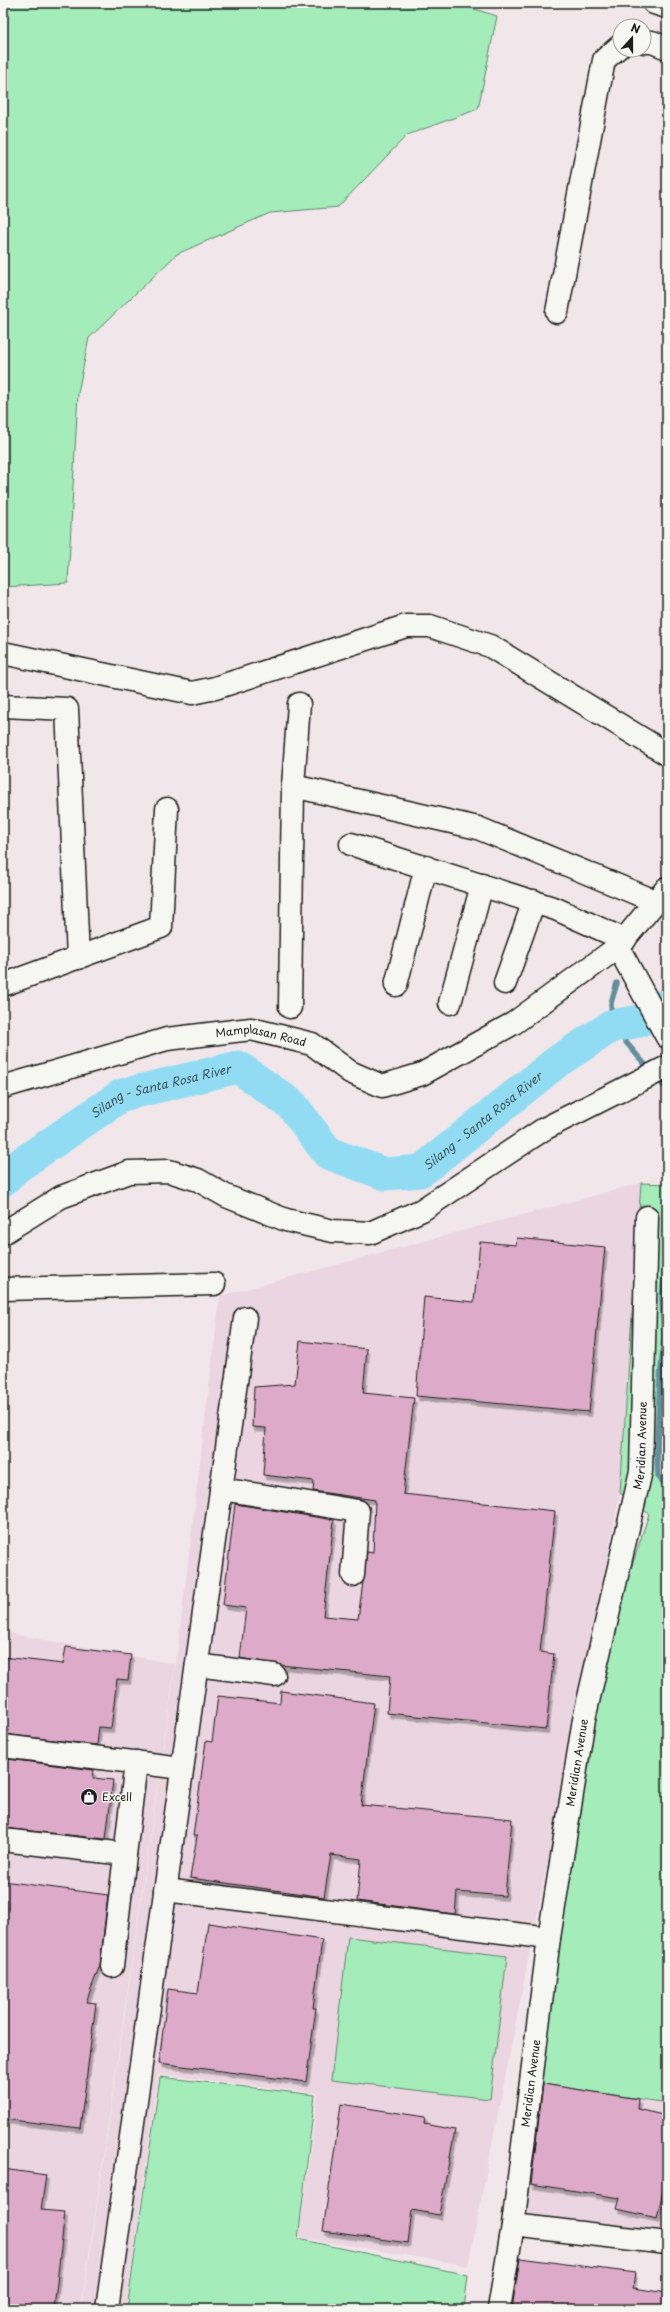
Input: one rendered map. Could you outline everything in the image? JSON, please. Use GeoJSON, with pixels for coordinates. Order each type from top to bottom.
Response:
{"type":"FeatureCollection","features":[{"type":"Feature","properties":{"kind":"street"},"geometry":{"type":"LineString","coordinates":[[654,3],[667,7]]}},
{"type":"Feature","properties":{"kind":"street"},"geometry":{"type":"LineString","coordinates":[[652,42],[667,48]]}},
{"type":"Feature","properties":{"kind":"street"},"geometry":{"type":"LineString","coordinates":[[557,312],[604,60],[612,53]]}},
{"type":"Feature","properties":{"kind":"street"},"geometry":{"type":"LineString","coordinates":[[3,653],[192,693],[215,688],[406,626],[430,626],[490,646],[667,754]]}},
{"type":"Feature","properties":{"kind":"street"},"geometry":{"type":"LineString","coordinates":[[290,1007],[293,786],[299,704]]}},
{"type":"Feature","properties":{"kind":"street"},"geometry":{"type":"LineString","coordinates":[[3,706],[68,709],[78,958]]}},
{"type":"Feature","properties":{"kind":"street"},"geometry":{"type":"LineString","coordinates":[[293,786],[478,828],[662,895]]}},
{"type":"Feature","properties":{"kind":"street"},"geometry":{"type":"LineString","coordinates":[[3,985],[161,927],[167,809]]}},
{"type":"Feature","properties":{"kind":"street"},"geometry":{"type":"LineString","coordinates":[[351,844],[556,909],[622,943],[641,988],[667,1037]]}},
{"type":"Feature","properties":{"kind":"street"},"geometry":{"type":"LineString","coordinates":[[396,985],[426,867]]}},
{"type":"Feature","properties":{"kind":"street"},"geometry":{"type":"LineString","coordinates":[[450,1003],[482,885]]}},
{"type":"Feature","properties":{"kind":"street","name":"Mamplasan Road"},"geometry":{"type":"LineString","coordinates":[[3,1087],[168,1039],[251,1029],[312,1044],[350,1072],[382,1086],[422,1074],[514,1024],[622,943],[662,895]]}},
{"type":"Feature","properties":{"kind":"street"},"geometry":{"type":"LineString","coordinates":[[505,984],[534,901]]}},
{"type":"Feature","properties":{"kind":"street"},"geometry":{"type":"LineString","coordinates":[[3,1233],[61,1197],[129,1172],[169,1171],[198,1180],[226,1196],[286,1220],[333,1231],[370,1232],[422,1210],[544,1129],[667,1067]]}},
{"type":"Feature","properties":{"kind":"street","name":"Meridian Avenue"},"geometry":{"type":"LineString","coordinates":[[498,2309],[513,2225],[549,1938],[584,1719],[641,1471],[647,1217]]}},
{"type":"Feature","properties":{"kind":"street"},"geometry":{"type":"LineString","coordinates":[[3,1289],[214,1284]]}},
{"type":"Feature","properties":{"kind":"street"},"geometry":{"type":"LineString","coordinates":[[107,2309],[245,1318]]}},
{"type":"Feature","properties":{"kind":"street"},"geometry":{"type":"LineString","coordinates":[[221,1489],[358,1511],[353,1575]]}},
{"type":"Feature","properties":{"kind":"street"},"geometry":{"type":"LineString","coordinates":[[197,1666],[274,1675]]}},
{"type":"Feature","properties":{"kind":"street"},"geometry":{"type":"LineString","coordinates":[[3,1746],[182,1768]]}},
{"type":"Feature","properties":{"kind":"street"},"geometry":{"type":"LineString","coordinates":[[112,1966],[136,1762]]}},
{"type":"Feature","properties":{"kind":"street"},"geometry":{"type":"LineString","coordinates":[[3,1840],[125,1854]]}},
{"type":"Feature","properties":{"kind":"street"},"geometry":{"type":"LineString","coordinates":[[165,1890],[549,1938]]}},
{"type":"Feature","properties":{"kind":"street"},"geometry":{"type":"LineString","coordinates":[[513,2225],[667,2243]]}},
{"type":"Feature","properties":{"kind":"shaded area"},"geometry":{"type":"Polygon","coordinates":[[[641,1183],[620,1493],[468,2266],[299,2237],[318,2093],[158,2074],[126,2309],[82,2309],[176,1662],[220,1296],[641,1183]]]}},
{"type":"Feature","properties":{"kind":"shaded area"},"geometry":{"type":"Polygon","coordinates":[[[3,1632],[175,1664],[81,2309],[3,2309],[3,1632]]]}},
{"type":"Feature","properties":{"kind":"shaded area"},"geometry":{"type":"Polygon","coordinates":[[[536,2083],[667,2103],[667,2238],[516,2221],[536,2083]]]}},
{"type":"Feature","properties":{"kind":"green space"},"geometry":{"type":"Polygon","coordinates":[[[3,3],[455,3],[497,16],[478,109],[407,135],[338,207],[270,213],[177,254],[89,338],[78,393],[68,583],[3,587],[3,3]]]}},
{"type":"Feature","properties":{"kind":"green space"},"geometry":{"type":"Polygon","coordinates":[[[641,1183],[667,1184],[667,1300],[658,1476],[667,1487],[667,2103],[536,2083],[582,1718],[649,1514],[620,1493],[641,1183]]]}},
{"type":"Feature","properties":{"kind":"green space"},"geometry":{"type":"Polygon","coordinates":[[[348,1937],[507,1956],[490,2099],[331,2080],[348,1937]]]}},
{"type":"Feature","properties":{"kind":"green space"},"geometry":{"type":"Polygon","coordinates":[[[160,2077],[315,2095],[298,2239],[468,2275],[464,2309],[127,2309],[160,2077]]]}},
{"type":"Feature","properties":{"kind":"building"},"geometry":{"type":"Polygon","coordinates":[[[517,1238],[605,1247],[589,1412],[416,1396],[424,1297],[474,1302],[480,1242],[516,1245],[517,1238]]]}},
{"type":"Feature","properties":{"kind":"building"},"geometry":{"type":"Polygon","coordinates":[[[300,1341],[367,1349],[363,1393],[414,1398],[403,1494],[555,1511],[540,1652],[554,1654],[546,1729],[387,1713],[390,1676],[280,1665],[240,1658],[246,1608],[223,1605],[235,1504],[334,1520],[323,1616],[358,1619],[367,1552],[373,1553],[375,1500],[313,1491],[314,1481],[263,1475],[266,1428],[252,1427],[254,1387],[295,1384],[300,1341]]]}},
{"type":"Feature","properties":{"kind":"building"},"geometry":{"type":"Polygon","coordinates":[[[66,1647],[131,1655],[128,1680],[117,1679],[111,1728],[99,1727],[97,1745],[3,1734],[3,1657],[63,1664],[66,1647]]]}},
{"type":"Feature","properties":{"kind":"building"},"geometry":{"type":"Polygon","coordinates":[[[281,1691],[374,1703],[361,1805],[512,1819],[505,1896],[457,1892],[455,1914],[357,1901],[361,1859],[331,1855],[324,1897],[190,1878],[197,1836],[193,1836],[206,1741],[212,1742],[218,1696],[280,1703],[281,1691]]]}},
{"type":"Feature","properties":{"kind":"building"},"geometry":{"type":"Polygon","coordinates":[[[7,1759],[94,1770],[93,1778],[113,1780],[106,1839],[3,1828],[3,1767],[6,1767],[7,1759]]]}},
{"type":"Feature","properties":{"kind":"building"},"geometry":{"type":"Polygon","coordinates":[[[3,1881],[108,1895],[100,1965],[86,2002],[96,2003],[80,2128],[3,2119],[3,1881]]]}},
{"type":"Feature","properties":{"kind":"building"},"geometry":{"type":"Polygon","coordinates":[[[208,1923],[322,1940],[313,2008],[316,2008],[306,2082],[159,2063],[168,1989],[198,1993],[208,1923]]]}},
{"type":"Feature","properties":{"kind":"building"},"geometry":{"type":"Polygon","coordinates":[[[543,2084],[638,2099],[637,2109],[667,2116],[667,2172],[657,2218],[617,2209],[620,2198],[531,2184],[543,2084]]]}},
{"type":"Feature","properties":{"kind":"building"},"geometry":{"type":"Polygon","coordinates":[[[341,2104],[425,2117],[424,2124],[455,2130],[439,2215],[412,2210],[408,2243],[323,2231],[341,2104]]]}},
{"type":"Feature","properties":{"kind":"building"},"geometry":{"type":"Polygon","coordinates":[[[3,2169],[46,2175],[41,2210],[65,2212],[54,2309],[3,2309],[3,2169]]]}},
{"type":"Feature","properties":{"kind":"building"},"geometry":{"type":"Polygon","coordinates":[[[520,2258],[635,2273],[633,2288],[667,2293],[667,2309],[512,2309],[520,2258]]]}},
{"type":"Feature","properties":{"kind":"waterway"},"geometry":{"type":"LineString","coordinates":[[617,983],[611,1003],[612,1026],[649,1069]]}},
{"type":"Feature","properties":{"kind":"waterway","name":"Silang - Santa Rosa River"},"geometry":{"type":"LineString","coordinates":[[3,1180],[18,1166],[122,1095],[238,1067],[292,1105],[328,1153],[385,1174],[421,1171],[558,1061],[612,1026],[639,1021],[667,1004]]}},
{"type":"Feature","properties":{"kind":"waterway","name":"Silang - Santa Rosa River"},"geometry":{"type":"LineString","coordinates":[[612,1026],[651,1019]]}},
{"type":"Feature","properties":{"kind":"waterway"},"geometry":{"type":"LineString","coordinates":[[659,1080],[667,1090]]}},
{"type":"Feature","properties":{"kind":"waterway"},"geometry":{"type":"LineString","coordinates":[[667,1247],[662,1299],[664,1336],[660,1380],[657,1449],[658,1476],[667,1487]]}},
{"type":"Feature","properties":{"kind":"place","name":"Excell"},"geometry":{"type":"Point","coordinates":[89,1797]}}]}
